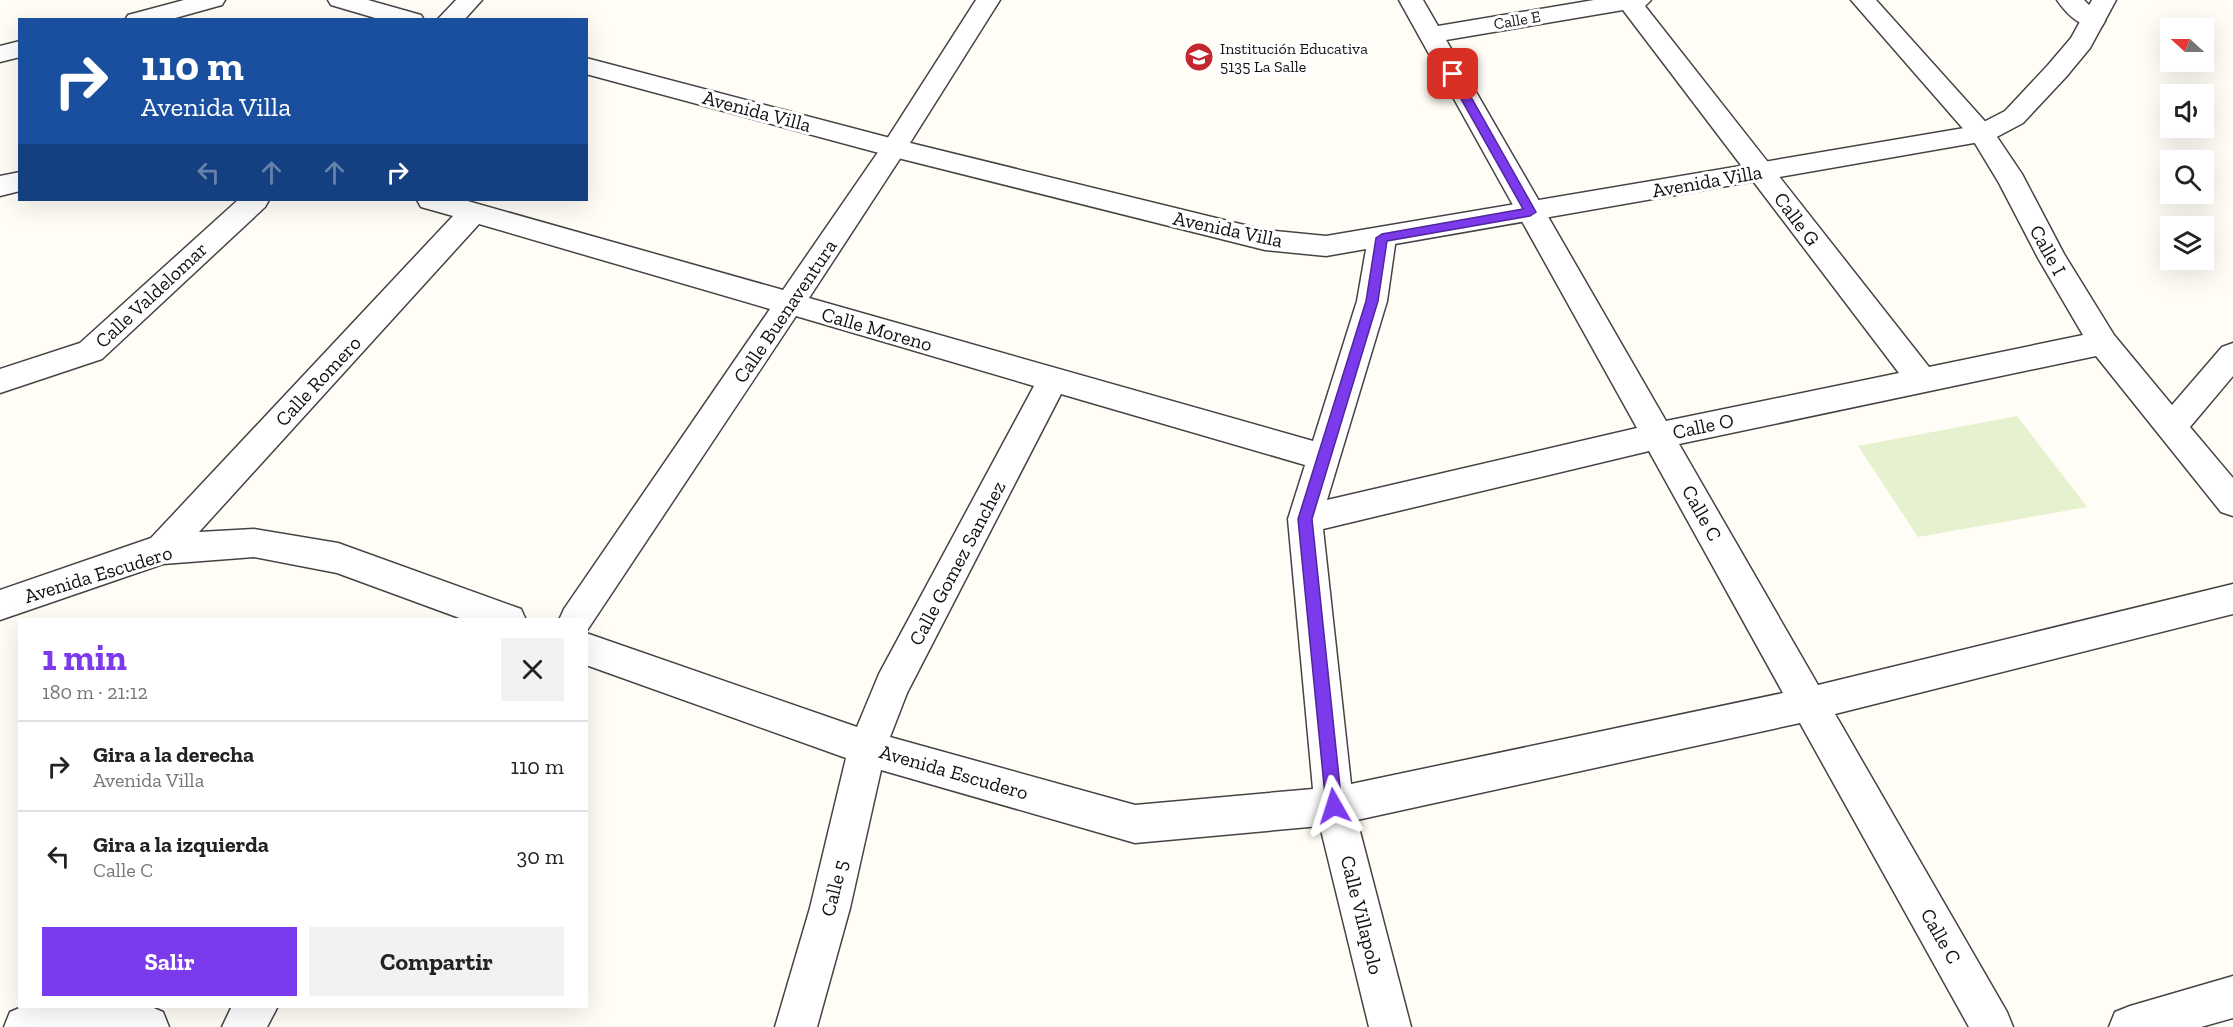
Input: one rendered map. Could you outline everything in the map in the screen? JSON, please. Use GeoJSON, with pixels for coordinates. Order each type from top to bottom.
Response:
{"type":"FeatureCollection","features":[{"type":"Feature","properties":{"kind":"street"},"geometry":{"type":"LineString","coordinates":[[144,18],[213,0]]}},
{"type":"Feature","properties":{"kind":"street"},"geometry":{"type":"LineString","coordinates":[[340,0],[405,18]]}},
{"type":"Feature","properties":{"kind":"street"},"geometry":{"type":"LineString","coordinates":[[451,18],[470,0]]}},
{"type":"Feature","properties":{"kind":"street","name":"Calle Buenaventura"},"geometry":{"type":"LineString","coordinates":[[577,618],[894,148],[988,0]]}},
{"type":"Feature","properties":{"kind":"street","name":"Calle C"},"geometry":{"type":"LineString","coordinates":[[1411,0],[1992,1027]]}},
{"type":"Feature","properties":{"kind":"street","name":"Calle E"},"geometry":{"type":"LineString","coordinates":[[1431,35],[1632,0]]}},
{"type":"Feature","properties":{"kind":"street","name":"Calle G"},"geometry":{"type":"LineString","coordinates":[[1632,0],[1921,380]]}},
{"type":"Feature","properties":{"kind":"street","name":"Calle I"},"geometry":{"type":"LineString","coordinates":[[1863,0],[1982,134],[2012,181],[2052,258],[2103,343],[2233,502]]}},
{"type":"Feature","properties":{"kind":"street"},"geometry":{"type":"LineString","coordinates":[[2069,0],[2099,11]]}},
{"type":"Feature","properties":{"kind":"street","name":"Avenida Villa"},"geometry":{"type":"LineString","coordinates":[[588,67],[894,148],[1264,240],[1326,246],[1982,134],[2014,117],[2081,42],[2099,11]]}},
{"type":"Feature","properties":{"kind":"street"},"geometry":{"type":"LineString","coordinates":[[0,54],[18,50]]}},
{"type":"Feature","properties":{"kind":"street"},"geometry":{"type":"LineString","coordinates":[[0,186],[18,182]]}},
{"type":"Feature","properties":{"kind":"street","name":"Calle Valdelomar"},"geometry":{"type":"LineString","coordinates":[[0,381],[91,351],[254,201]]}},
{"type":"Feature","properties":{"kind":"street","name":"Calle Moreno"},"geometry":{"type":"LineString","coordinates":[[434,201],[1323,457]]}},
{"type":"Feature","properties":{"kind":"street","name":"Calle Romero"},"geometry":{"type":"LineString","coordinates":[[164,549],[473,212]]}},
{"type":"Feature","properties":{"kind":"street","name":"Calle Villapolo"},"geometry":{"type":"LineString","coordinates":[[1382,238],[1372,301],[1305,519],[1334,806],[1390,1027]]}},
{"type":"Feature","properties":{"kind":"street","name":"Calle O"},"geometry":{"type":"LineString","coordinates":[[1305,519],[1658,436],[2103,343]]}},
{"type":"Feature","properties":{"kind":"street"},"geometry":{"type":"LineString","coordinates":[[2171,428],[2233,355]]}},
{"type":"Feature","properties":{"kind":"street","name":"Calle Gomez Sanchez"},"geometry":{"type":"LineString","coordinates":[[867,748],[892,686],[1053,380]]}},
{"type":"Feature","properties":{"kind":"street","name":"Avenida Escudero"},"geometry":{"type":"LineString","coordinates":[[0,605],[164,549],[254,543],[338,558],[503,618]]}},
{"type":"Feature","properties":{"kind":"street","name":"Avenida Escudero"},"geometry":{"type":"LineString","coordinates":[[588,650],[867,748],[1135,824],[1334,806],[1809,704],[2233,599]]}},
{"type":"Feature","properties":{"kind":"street","name":"Calle 5"},"geometry":{"type":"LineString","coordinates":[[796,1027],[830,908],[867,748]]}},
{"type":"Feature","properties":{"kind":"street"},"geometry":{"type":"LineString","coordinates":[[2130,1027],[2233,997]]}},
{"type":"Feature","properties":{"kind":"street"},"geometry":{"type":"LineString","coordinates":[[243,1027],[256,1008]]}},
{"type":"Feature","properties":{"kind":"street"},"geometry":{"type":"LineString","coordinates":[[25,1027],[91,1015],[148,1027]]}},
{"type":"Feature","properties":{"kind":"green space"},"geometry":{"type":"Polygon","coordinates":[[[2017,416],[2087,507],[1918,537],[1858,446],[2017,416]]]}},
{"type":"Feature","properties":{"kind":"place","name":"Institución Educativa 5135 La Salle"},"geometry":{"type":"Point","coordinates":[1199,57]}},
{"type":"Feature","properties":{"kind":"route"},"geometry":{"type":"LineString","coordinates":[[1334,806],[1305,519],[1372,301],[1382,238],[1530,212],[1453,74]]}}]}
